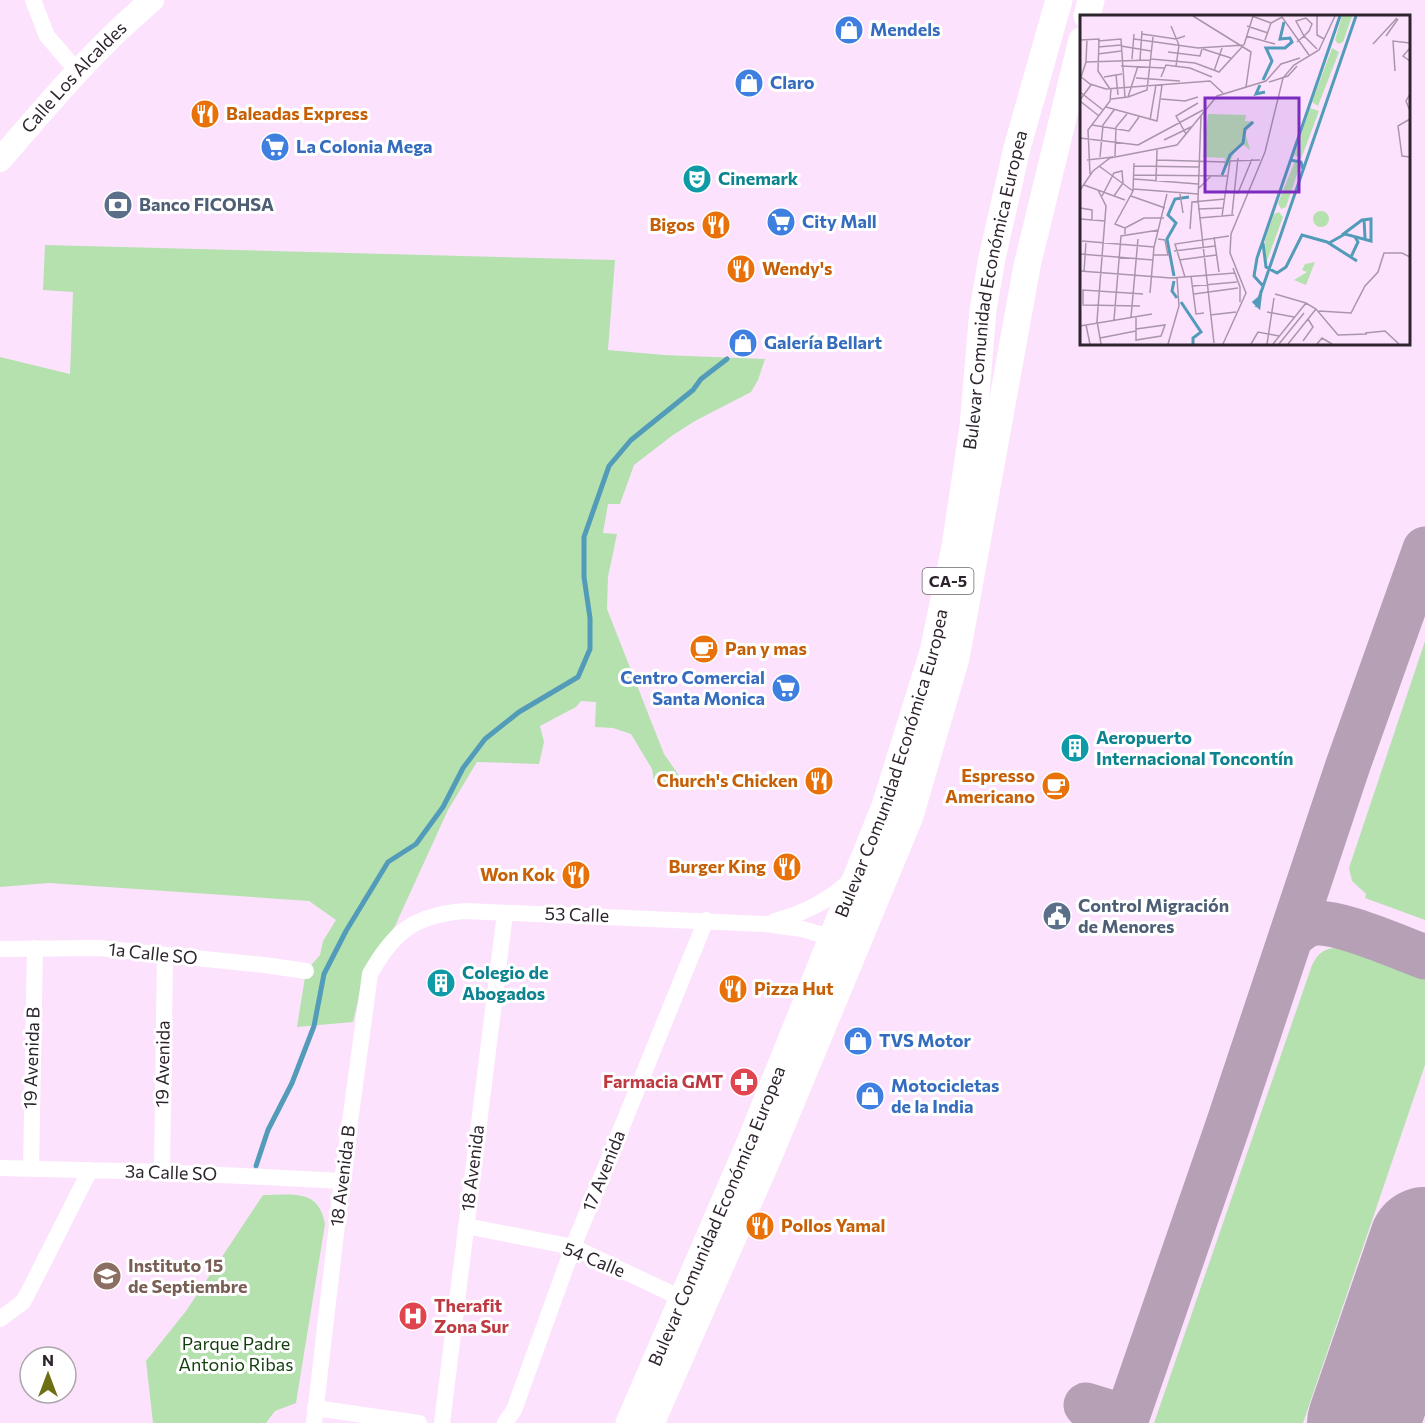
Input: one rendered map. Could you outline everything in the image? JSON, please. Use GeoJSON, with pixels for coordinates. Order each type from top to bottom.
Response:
{"type":"FeatureCollection","features":[{"type":"Feature","properties":{"kind":"main road","name":"Calle Los Alcaldes"},"geometry":{"type":"LineString","coordinates":[[0,160],[117,29],[152,0]]}},
{"type":"Feature","properties":{"kind":"main road","name":"Bulevar Comunidad Económica Europea"},"geometry":{"type":"LineString","coordinates":[[629,1423],[683,1299],[760,1149],[833,938],[885,806],[933,652],[955,547],[973,427],[983,310],[992,258],[1017,148],[1059,0]]}},
{"type":"Feature","properties":{"kind":"main road"},"geometry":{"type":"LineString","coordinates":[[1087,15],[1091,0]]}},
{"type":"Feature","properties":{"kind":"main road","name":"Bulevar Comunidad Económica Europea"},"geometry":{"type":"LineString","coordinates":[[651,1423],[760,1149],[910,816],[956,658],[1027,266],[1080,48]]}},
{"type":"Feature","properties":{"kind":"street"},"geometry":{"type":"LineString","coordinates":[[33,0],[47,36],[78,72]]}},
{"type":"Feature","properties":{"kind":"street","name":"53 Calle"},"geometry":{"type":"LineString","coordinates":[[765,924],[800,914],[832,897],[859,873]]}},
{"type":"Feature","properties":{"kind":"street","name":"53 Calle"},"geometry":{"type":"LineString","coordinates":[[395,938],[411,925],[430,916],[465,911],[765,924],[802,929],[833,938]]}},
{"type":"Feature","properties":{"kind":"street","name":"18 Avenida"},"geometry":{"type":"LineString","coordinates":[[441,1423],[505,912]]}},
{"type":"Feature","properties":{"kind":"street","name":"17 Avenida"},"geometry":{"type":"LineString","coordinates":[[505,1423],[514,1410],[573,1247],[706,920]]}},
{"type":"Feature","properties":{"kind":"street","name":"18 Avenida B"},"geometry":{"type":"LineString","coordinates":[[315,1416],[342,1181],[370,974],[381,955],[395,938]]}},
{"type":"Feature","properties":{"kind":"street","name":"19 Avenida B"},"geometry":{"type":"LineString","coordinates":[[31,1168],[35,948]]}},
{"type":"Feature","properties":{"kind":"street","name":"1a Calle SO"},"geometry":{"type":"LineString","coordinates":[[0,949],[99,948],[306,971]]}},
{"type":"Feature","properties":{"kind":"street","name":"19 Avenida"},"geometry":{"type":"LineString","coordinates":[[162,1172],[165,956]]}},
{"type":"Feature","properties":{"kind":"street","name":"3a Calle SO"},"geometry":{"type":"LineString","coordinates":[[0,1168],[162,1172],[342,1181]]}},
{"type":"Feature","properties":{"kind":"street"},"geometry":{"type":"LineString","coordinates":[[0,1319],[22,1302],[27,1295],[90,1170]]}},
{"type":"Feature","properties":{"kind":"street","name":"54 Calle"},"geometry":{"type":"LineString","coordinates":[[466,1226],[573,1247],[683,1299]]}},
{"type":"Feature","properties":{"kind":"street"},"geometry":{"type":"LineString","coordinates":[[315,1416],[419,1423]]}},
{"type":"Feature","properties":{"kind":"green space"},"geometry":{"type":"Polygon","coordinates":[[[45,245],[615,260],[608,350],[765,359],[751,392],[695,421],[634,465],[620,504],[608,504],[603,533],[617,534],[608,577],[607,609],[664,754],[680,777],[678,789],[655,786],[652,769],[631,734],[613,728],[595,727],[596,702],[581,701],[576,707],[540,726],[544,742],[539,764],[477,762],[448,810],[395,926],[366,966],[353,1022],[297,1027],[306,971],[320,955],[323,941],[336,920],[309,901],[49,883],[0,887],[0,357],[70,374],[73,292],[43,290],[45,245]]]}},
{"type":"Feature","properties":{"kind":"green space"},"geometry":{"type":"Polygon","coordinates":[[[1425,641],[1425,920],[1365,898],[1366,894],[1352,881],[1349,868],[1425,641]]]}},
{"type":"Feature","properties":{"kind":"green space"},"geometry":{"type":"Polygon","coordinates":[[[1361,947],[1425,971],[1425,1065],[1303,1423],[1154,1423],[1312,965],[1316,958],[1326,950],[1338,948],[1359,952],[1361,947]]]}},
{"type":"Feature","properties":{"kind":"green space","name":"Parque Padre Antonio Ribas"},"geometry":{"type":"Polygon","coordinates":[[[263,1195],[294,1195],[310,1199],[322,1212],[325,1224],[296,1403],[275,1411],[266,1423],[153,1423],[146,1361],[186,1311],[263,1195]]]}},
{"type":"Feature","properties":{"kind":"waterway"},"geometry":{"type":"LineString","coordinates":[[256,1166],[268,1130],[292,1083],[314,1026],[324,974],[346,931],[388,862],[416,844],[443,807],[463,768],[485,739],[519,712],[578,677],[590,649],[590,618],[584,577],[584,537],[609,466],[631,440],[727,359]]}},
{"type":"Feature","properties":{"kind":"taxiway"},"geometry":{"type":"LineString","coordinates":[[1125,1423],[1228,1125],[1348,765],[1425,549]]}},
{"type":"Feature","properties":{"kind":"taxiway"},"geometry":{"type":"LineString","coordinates":[[1291,937],[1300,929],[1311,924],[1335,925],[1425,957]]}},
{"type":"Feature","properties":{"kind":"taxiway"},"geometry":{"type":"LineString","coordinates":[[1086,1405],[1109,1412],[1118,1423]]}},
{"type":"Feature","properties":{"kind":"runway"},"geometry":{"type":"LineString","coordinates":[[1363,1423],[1425,1243]]}},
{"type":"Feature","properties":{"kind":"place","name":"Mendels"},"geometry":{"type":"Point","coordinates":[849,30]}},
{"type":"Feature","properties":{"kind":"place","name":"Claro"},"geometry":{"type":"Point","coordinates":[749,83]}},
{"type":"Feature","properties":{"kind":"place","name":"Baleadas Express"},"geometry":{"type":"Point","coordinates":[205,114]}},
{"type":"Feature","properties":{"kind":"place","name":"La Colonia Mega"},"geometry":{"type":"Point","coordinates":[275,147]}},
{"type":"Feature","properties":{"kind":"place","name":"Cinemark"},"geometry":{"type":"Point","coordinates":[697,179]}},
{"type":"Feature","properties":{"kind":"place","name":"Banco FICOHSA"},"geometry":{"type":"Point","coordinates":[118,205]}},
{"type":"Feature","properties":{"kind":"place","name":"City Mall"},"geometry":{"type":"Point","coordinates":[781,222]}},
{"type":"Feature","properties":{"kind":"place","name":"Bigos"},"geometry":{"type":"Point","coordinates":[716,225]}},
{"type":"Feature","properties":{"kind":"place","name":"Wendy's"},"geometry":{"type":"Point","coordinates":[741,269]}},
{"type":"Feature","properties":{"kind":"place","name":"Galería Bellart"},"geometry":{"type":"Point","coordinates":[743,343]}},
{"type":"Feature","properties":{"kind":"place","name":"Pan y mas"},"geometry":{"type":"Point","coordinates":[704,649]}},
{"type":"Feature","properties":{"kind":"place","name":"Centro Comercial Santa Monica"},"geometry":{"type":"Point","coordinates":[786,688]}},
{"type":"Feature","properties":{"kind":"place","name":"Aeropuerto Internacional Toncontín"},"geometry":{"type":"Point","coordinates":[1075,748]}},
{"type":"Feature","properties":{"kind":"place","name":"Church's Chicken"},"geometry":{"type":"Point","coordinates":[819,781]}},
{"type":"Feature","properties":{"kind":"place","name":"Espresso Americano"},"geometry":{"type":"Point","coordinates":[1056,786]}},
{"type":"Feature","properties":{"kind":"place","name":"Burger King"},"geometry":{"type":"Point","coordinates":[787,867]}},
{"type":"Feature","properties":{"kind":"place","name":"Won Kok"},"geometry":{"type":"Point","coordinates":[576,875]}},
{"type":"Feature","properties":{"kind":"place","name":"Control Migración de Menores"},"geometry":{"type":"Point","coordinates":[1057,916]}},
{"type":"Feature","properties":{"kind":"place","name":"Colegio de Abogados"},"geometry":{"type":"Point","coordinates":[441,983]}},
{"type":"Feature","properties":{"kind":"place","name":"Pizza Hut"},"geometry":{"type":"Point","coordinates":[733,989]}},
{"type":"Feature","properties":{"kind":"place","name":"TVS Motor"},"geometry":{"type":"Point","coordinates":[858,1041]}},
{"type":"Feature","properties":{"kind":"place","name":"Farmacia GMT"},"geometry":{"type":"Point","coordinates":[744,1082]}},
{"type":"Feature","properties":{"kind":"place","name":"Motocicletas de la India"},"geometry":{"type":"Point","coordinates":[870,1096]}},
{"type":"Feature","properties":{"kind":"place","name":"Pollos Yamal"},"geometry":{"type":"Point","coordinates":[760,1226]}},
{"type":"Feature","properties":{"kind":"place","name":"Instituto 15 de Septiembre"},"geometry":{"type":"Point","coordinates":[107,1276]}},
{"type":"Feature","properties":{"kind":"place","name":"Therafit Zona Sur"},"geometry":{"type":"Point","coordinates":[413,1316]}}]}
